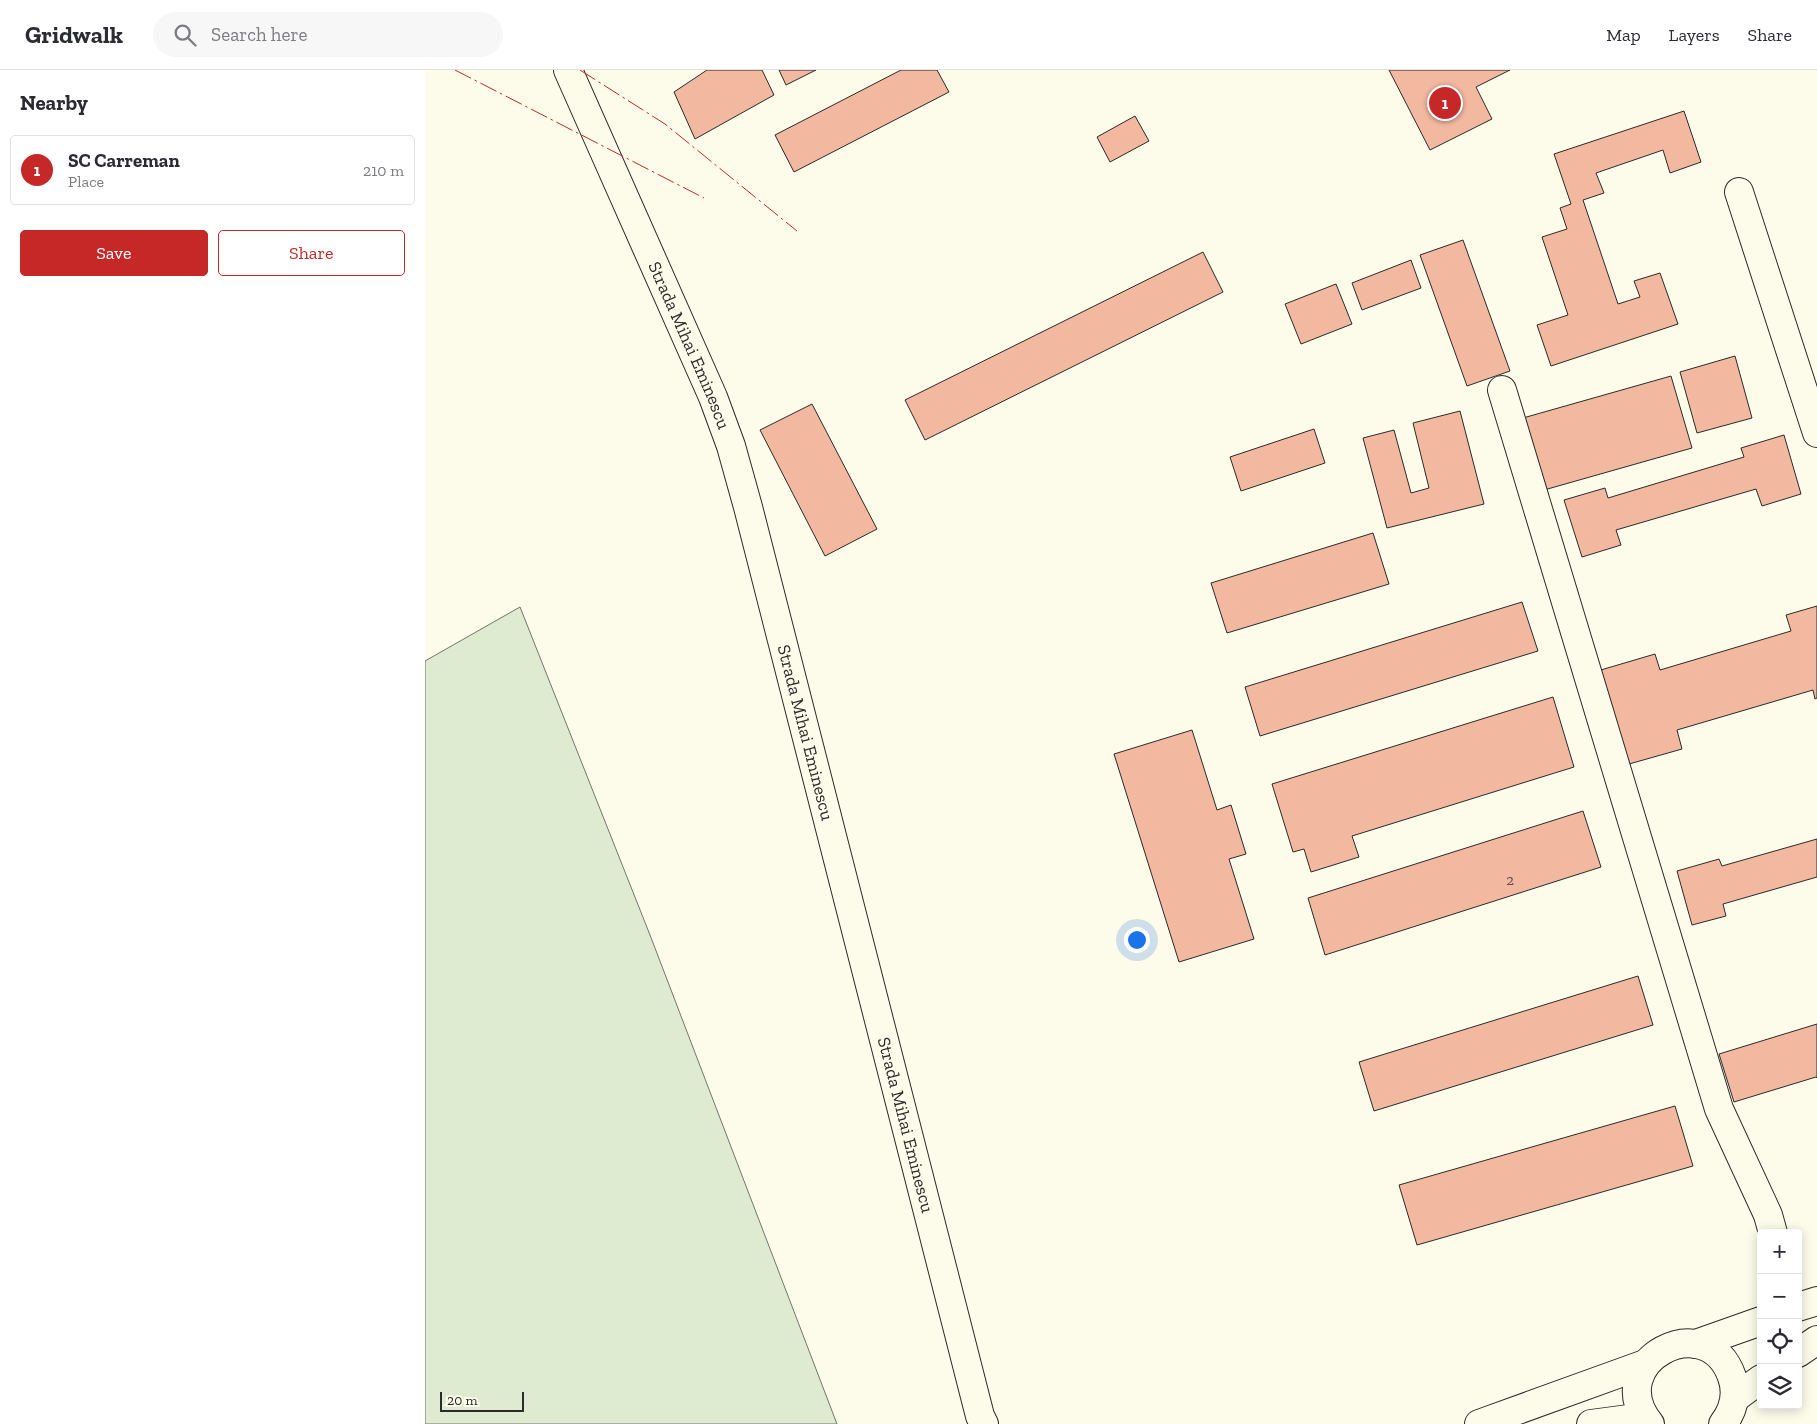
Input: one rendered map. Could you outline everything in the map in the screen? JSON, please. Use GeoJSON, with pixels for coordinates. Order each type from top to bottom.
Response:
{"type":"FeatureCollection","features":[{"type":"Feature","properties":{"kind":"street","name":"Strada Mihai Eminescu"},"geometry":{"type":"LineString","coordinates":[[568,70],[713,396],[731,446],[981,1421]]}},
{"type":"Feature","properties":{"kind":"street"},"geometry":{"type":"LineString","coordinates":[[1739,192],[1817,433]]}},
{"type":"Feature","properties":{"kind":"street"},"geometry":{"type":"LineString","coordinates":[[1502,390],[1719,1109],[1768,1215],[1772,1229]]}},
{"type":"Feature","properties":{"kind":"street"},"geometry":{"type":"LineString","coordinates":[[1802,1306],[1817,1301]]}},
{"type":"Feature","properties":{"kind":"street"},"geometry":{"type":"LineString","coordinates":[[1696,1344],[1757,1321]]}},
{"type":"Feature","properties":{"kind":"street"},"geometry":{"type":"LineString","coordinates":[[1802,1350],[1817,1340]]}},
{"type":"Feature","properties":{"kind":"street"},"geometry":{"type":"LineString","coordinates":[[1591,1424],[1647,1420],[1638,1404],[1637,1390],[1639,1377],[1645,1364],[1655,1354],[1667,1347],[1681,1343],[1696,1344],[1709,1349],[1721,1358],[1729,1369],[1734,1383],[1729,1416]]}},
{"type":"Feature","properties":{"kind":"street"},"geometry":{"type":"LineString","coordinates":[[1479,1424],[1645,1364]]}},
{"type":"Feature","properties":{"kind":"street"},"geometry":{"type":"LineString","coordinates":[[1729,1416],[1757,1384]]}},
{"type":"Feature","properties":{"kind":"green space"},"geometry":{"type":"Polygon","coordinates":[[[520,607],[650,935],[837,1424],[425,1424],[425,661],[520,607]]]}},
{"type":"Feature","properties":{"kind":"building"},"geometry":{"type":"Polygon","coordinates":[[[707,70],[762,70],[774,95],[695,139],[674,92],[707,70]]]}},
{"type":"Feature","properties":{"kind":"building"},"geometry":{"type":"Polygon","coordinates":[[[779,70],[816,70],[786,85],[779,70]]]}},
{"type":"Feature","properties":{"kind":"building"},"geometry":{"type":"Polygon","coordinates":[[[901,70],[937,70],[949,92],[794,172],[775,135],[901,70]]]}},
{"type":"Feature","properties":{"kind":"building"},"geometry":{"type":"Polygon","coordinates":[[[1389,70],[1510,70],[1476,87],[1492,119],[1430,150],[1389,70]]]}},
{"type":"Feature","properties":{"kind":"building"},"geometry":{"type":"Polygon","coordinates":[[[1684,111],[1701,162],[1670,173],[1663,150],[1596,173],[1604,193],[1583,200],[1618,304],[1640,297],[1634,281],[1660,273],[1678,324],[1551,366],[1537,325],[1568,315],[1542,237],[1567,229],[1560,208],[1571,204],[1554,154],[1684,111]]]}},
{"type":"Feature","properties":{"kind":"building"},"geometry":{"type":"Polygon","coordinates":[[[1135,116],[1149,141],[1110,162],[1097,137],[1135,116]]]}},
{"type":"Feature","properties":{"kind":"building"},"geometry":{"type":"Polygon","coordinates":[[[1463,240],[1510,371],[1467,386],[1420,255],[1463,240]]]}},
{"type":"Feature","properties":{"kind":"building"},"geometry":{"type":"Polygon","coordinates":[[[1203,252],[1223,292],[925,440],[905,400],[1203,252]]]}},
{"type":"Feature","properties":{"kind":"building"},"geometry":{"type":"Polygon","coordinates":[[[1411,260],[1421,288],[1362,310],[1352,283],[1411,260]]]}},
{"type":"Feature","properties":{"kind":"building"},"geometry":{"type":"Polygon","coordinates":[[[1336,284],[1352,324],[1301,344],[1285,304],[1336,284]]]}},
{"type":"Feature","properties":{"kind":"building"},"geometry":{"type":"Polygon","coordinates":[[[1735,356],[1752,418],[1697,433],[1680,372],[1735,356]]]}},
{"type":"Feature","properties":{"kind":"building"},"geometry":{"type":"Polygon","coordinates":[[[1671,376],[1692,448],[1544,490],[1523,418],[1671,376]]]}},
{"type":"Feature","properties":{"kind":"building"},"geometry":{"type":"Polygon","coordinates":[[[812,404],[877,529],[825,556],[760,430],[812,404]]]}},
{"type":"Feature","properties":{"kind":"building"},"geometry":{"type":"Polygon","coordinates":[[[1460,411],[1484,504],[1387,528],[1363,438],[1394,430],[1411,493],[1429,488],[1413,423],[1460,411]]]}},
{"type":"Feature","properties":{"kind":"building"},"geometry":{"type":"Polygon","coordinates":[[[1314,429],[1325,463],[1241,491],[1230,457],[1314,429]]]}},
{"type":"Feature","properties":{"kind":"building"},"geometry":{"type":"Polygon","coordinates":[[[1784,435],[1801,494],[1762,506],[1756,489],[1616,530],[1621,545],[1582,557],[1564,500],[1605,488],[1608,498],[1744,457],[1741,448],[1784,435]]]}},
{"type":"Feature","properties":{"kind":"building"},"geometry":{"type":"Polygon","coordinates":[[[1373,533],[1389,584],[1227,633],[1211,583],[1373,533]]]}},
{"type":"Feature","properties":{"kind":"building"},"geometry":{"type":"Polygon","coordinates":[[[1522,602],[1538,651],[1260,736],[1245,687],[1522,602]]]}},
{"type":"Feature","properties":{"kind":"building"},"geometry":{"type":"Polygon","coordinates":[[[1817,606],[1817,698],[1815,699],[1813,690],[1677,730],[1682,749],[1622,766],[1594,672],[1655,654],[1660,670],[1791,631],[1786,615],[1817,606]]]}},
{"type":"Feature","properties":{"kind":"building"},"geometry":{"type":"Polygon","coordinates":[[[1553,697],[1574,767],[1352,836],[1359,857],[1311,872],[1304,849],[1293,852],[1272,784],[1553,697]]]}},
{"type":"Feature","properties":{"kind":"building"},"geometry":{"type":"Polygon","coordinates":[[[1192,730],[1217,810],[1231,805],[1246,854],[1229,859],[1254,939],[1179,962],[1114,754],[1192,730]]]}},
{"type":"Feature","properties":{"kind":"building"},"geometry":{"type":"Polygon","coordinates":[[[1583,811],[1601,867],[1325,955],[1308,898],[1583,811]]]}},
{"type":"Feature","properties":{"kind":"building"},"geometry":{"type":"Polygon","coordinates":[[[1817,839],[1817,877],[1723,904],[1726,916],[1692,925],[1677,871],[1719,859],[1722,866],[1817,839]]]}},
{"type":"Feature","properties":{"kind":"building"},"geometry":{"type":"Polygon","coordinates":[[[1638,976],[1653,1025],[1374,1111],[1359,1062],[1638,976]]]}},
{"type":"Feature","properties":{"kind":"building"},"geometry":{"type":"Polygon","coordinates":[[[1817,1024],[1817,1078],[1734,1102],[1719,1054],[1817,1024]]]}},
{"type":"Feature","properties":{"kind":"building"},"geometry":{"type":"Polygon","coordinates":[[[1675,1106],[1693,1166],[1417,1245],[1399,1185],[1675,1106]]]}},
{"type":"Feature","properties":{"kind":"power"},"geometry":{"type":"LineString","coordinates":[[455,70],[704,198]]}},
{"type":"Feature","properties":{"kind":"power"},"geometry":{"type":"LineString","coordinates":[[580,70],[665,124],[797,231]]}},
{"type":"Feature","properties":{"kind":"place","name":"SC Carreman"},"geometry":{"type":"Point","coordinates":[1445,103]}}]}
